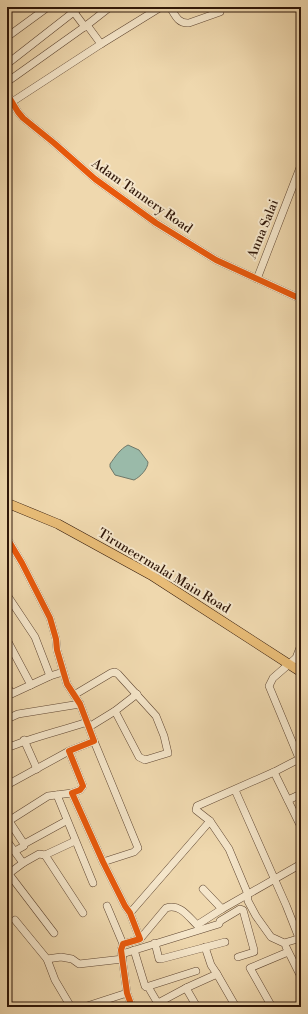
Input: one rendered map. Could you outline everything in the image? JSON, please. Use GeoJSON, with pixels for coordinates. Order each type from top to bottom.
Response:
{"type":"FeatureCollection","features":[{"type":"Feature","properties":{"kind":"main road","name":"Tiruneermalai Main Road"},"geometry":{"type":"LineString","coordinates":[[7,503],[58,524],[151,575],[295,660],[301,672]]}},
{"type":"Feature","properties":{"kind":"street"},"geometry":{"type":"LineString","coordinates":[[7,37],[48,7]]}},
{"type":"Feature","properties":{"kind":"street"},"geometry":{"type":"LineString","coordinates":[[7,64],[71,9],[80,7]]}},
{"type":"Feature","properties":{"kind":"street"},"geometry":{"type":"LineString","coordinates":[[7,82],[86,26],[110,7]]}},
{"type":"Feature","properties":{"kind":"street"},"geometry":{"type":"LineString","coordinates":[[12,102],[161,7]]}},
{"type":"Feature","properties":{"kind":"street"},"geometry":{"type":"LineString","coordinates":[[170,7],[178,20],[184,24],[189,24],[220,12]]}},
{"type":"Feature","properties":{"kind":"street"},"geometry":{"type":"LineString","coordinates":[[71,9],[101,44]]}},
{"type":"Feature","properties":{"kind":"street","name":"Adam Tannery Road"},"geometry":{"type":"LineString","coordinates":[[7,94],[23,118],[96,179],[156,222],[216,260],[257,279]]}},
{"type":"Feature","properties":{"kind":"street","name":"Anna Salai"},"geometry":{"type":"LineString","coordinates":[[301,165],[257,279],[301,299]]}},
{"type":"Feature","properties":{"kind":"street"},"geometry":{"type":"LineString","coordinates":[[7,538],[22,563],[50,618],[56,639],[57,650],[67,684],[80,704],[138,848],[134,852],[103,862]]}},
{"type":"Feature","properties":{"kind":"street"},"geometry":{"type":"LineString","coordinates":[[7,595],[35,637],[50,676]]}},
{"type":"Feature","properties":{"kind":"street"},"geometry":{"type":"LineString","coordinates":[[7,640],[30,684]]}},
{"type":"Feature","properties":{"kind":"street"},"geometry":{"type":"LineString","coordinates":[[301,646],[295,660],[273,678],[269,686],[300,760],[198,806],[196,810],[210,821],[229,849],[248,894],[248,901],[256,916],[271,937],[284,943],[301,977]]}},
{"type":"Feature","properties":{"kind":"street"},"geometry":{"type":"LineString","coordinates":[[7,686],[9,694],[30,684],[63,672]]}},
{"type":"Feature","properties":{"kind":"street"},"geometry":{"type":"LineString","coordinates":[[74,695],[115,672],[156,716],[164,736],[168,753],[145,760],[139,757],[115,711]]}},
{"type":"Feature","properties":{"kind":"street"},"geometry":{"type":"LineString","coordinates":[[7,748],[24,740],[88,724],[115,711],[137,694]]}},
{"type":"Feature","properties":{"kind":"street"},"geometry":{"type":"LineString","coordinates":[[7,719],[18,714],[80,704]]}},
{"type":"Feature","properties":{"kind":"street"},"geometry":{"type":"LineString","coordinates":[[24,740],[36,769]]}},
{"type":"Feature","properties":{"kind":"street"},"geometry":{"type":"LineString","coordinates":[[7,785],[69,751],[94,741]]}},
{"type":"Feature","properties":{"kind":"street"},"geometry":{"type":"LineString","coordinates":[[24,844],[8,821],[48,796],[72,793],[80,790],[83,786],[69,751]]}},
{"type":"Feature","properties":{"kind":"street"},"geometry":{"type":"LineString","coordinates":[[274,772],[301,827]]}},
{"type":"Feature","properties":{"kind":"street"},"geometry":{"type":"LineString","coordinates":[[235,790],[300,938],[284,943]]}},
{"type":"Feature","properties":{"kind":"street"},"geometry":{"type":"LineString","coordinates":[[72,793],[103,862],[130,913],[140,939]]}},
{"type":"Feature","properties":{"kind":"street"},"geometry":{"type":"LineString","coordinates":[[288,800],[301,794]]}},
{"type":"Feature","properties":{"kind":"street"},"geometry":{"type":"LineString","coordinates":[[57,795],[66,821],[92,883]]}},
{"type":"Feature","properties":{"kind":"street"},"geometry":{"type":"LineString","coordinates":[[15,851],[24,846],[24,844],[66,821]]}},
{"type":"Feature","properties":{"kind":"street"},"geometry":{"type":"LineString","coordinates":[[130,913],[210,821]]}},
{"type":"Feature","properties":{"kind":"street"},"geometry":{"type":"LineString","coordinates":[[7,841],[23,863]]}},
{"type":"Feature","properties":{"kind":"street"},"geometry":{"type":"LineString","coordinates":[[54,932],[8,874],[38,854],[45,855],[75,841]]}},
{"type":"Feature","properties":{"kind":"street"},"geometry":{"type":"LineString","coordinates":[[45,855],[83,912]]}},
{"type":"Feature","properties":{"kind":"street"},"geometry":{"type":"LineString","coordinates":[[123,944],[140,939],[166,908],[176,906],[197,925],[301,864]]}},
{"type":"Feature","properties":{"kind":"street"},"geometry":{"type":"LineString","coordinates":[[204,889],[222,909]]}},
{"type":"Feature","properties":{"kind":"street"},"geometry":{"type":"LineString","coordinates":[[107,906],[123,944],[121,950],[127,993],[132,1007]]}},
{"type":"Feature","properties":{"kind":"street"},"geometry":{"type":"LineString","coordinates":[[47,960],[61,957],[72,959],[79,964],[122,957],[134,950],[219,924],[220,921],[240,909],[243,910],[254,952],[238,957]]}},
{"type":"Feature","properties":{"kind":"street"},"geometry":{"type":"LineString","coordinates":[[15,920],[47,960],[55,980],[71,1007]]}},
{"type":"Feature","properties":{"kind":"street"},"geometry":{"type":"LineString","coordinates":[[155,943],[159,958],[161,959],[225,942]]}},
{"type":"Feature","properties":{"kind":"street"},"geometry":{"type":"LineString","coordinates":[[205,947],[211,965],[236,1007]]}},
{"type":"Feature","properties":{"kind":"street"},"geometry":{"type":"LineString","coordinates":[[134,950],[146,987],[196,971]]}},
{"type":"Feature","properties":{"kind":"street"},"geometry":{"type":"LineString","coordinates":[[272,1007],[250,968],[288,952]]}},
{"type":"Feature","properties":{"kind":"street"},"geometry":{"type":"LineString","coordinates":[[150,990],[159,1005],[186,988],[217,974]]}},
{"type":"Feature","properties":{"kind":"street"},"geometry":{"type":"LineString","coordinates":[[186,988],[197,1007]]}},
{"type":"Feature","properties":{"kind":"street"},"geometry":{"type":"LineString","coordinates":[[87,1006],[127,993]]}},
{"type":"Feature","properties":{"kind":"shaded area"},"geometry":{"type":"Polygon","coordinates":[[[128,445],[139,450],[148,462],[147,467],[139,477],[134,480],[115,475],[110,467],[110,464],[118,453],[128,445]]]}},
{"type":"Feature","properties":{"kind":"cycle path"},"geometry":{"type":"LineString","coordinates":[[7,94],[23,118],[95,179],[156,223],[216,260],[301,299]]}},
{"type":"Feature","properties":{"kind":"cycle path"},"geometry":{"type":"LineString","coordinates":[[7,538],[22,563],[50,618],[56,639],[57,650],[67,684],[80,704],[94,741],[69,751],[83,786],[80,790],[72,793],[103,862],[130,913],[140,939],[123,944],[121,950],[127,993],[132,1007]]}}]}
